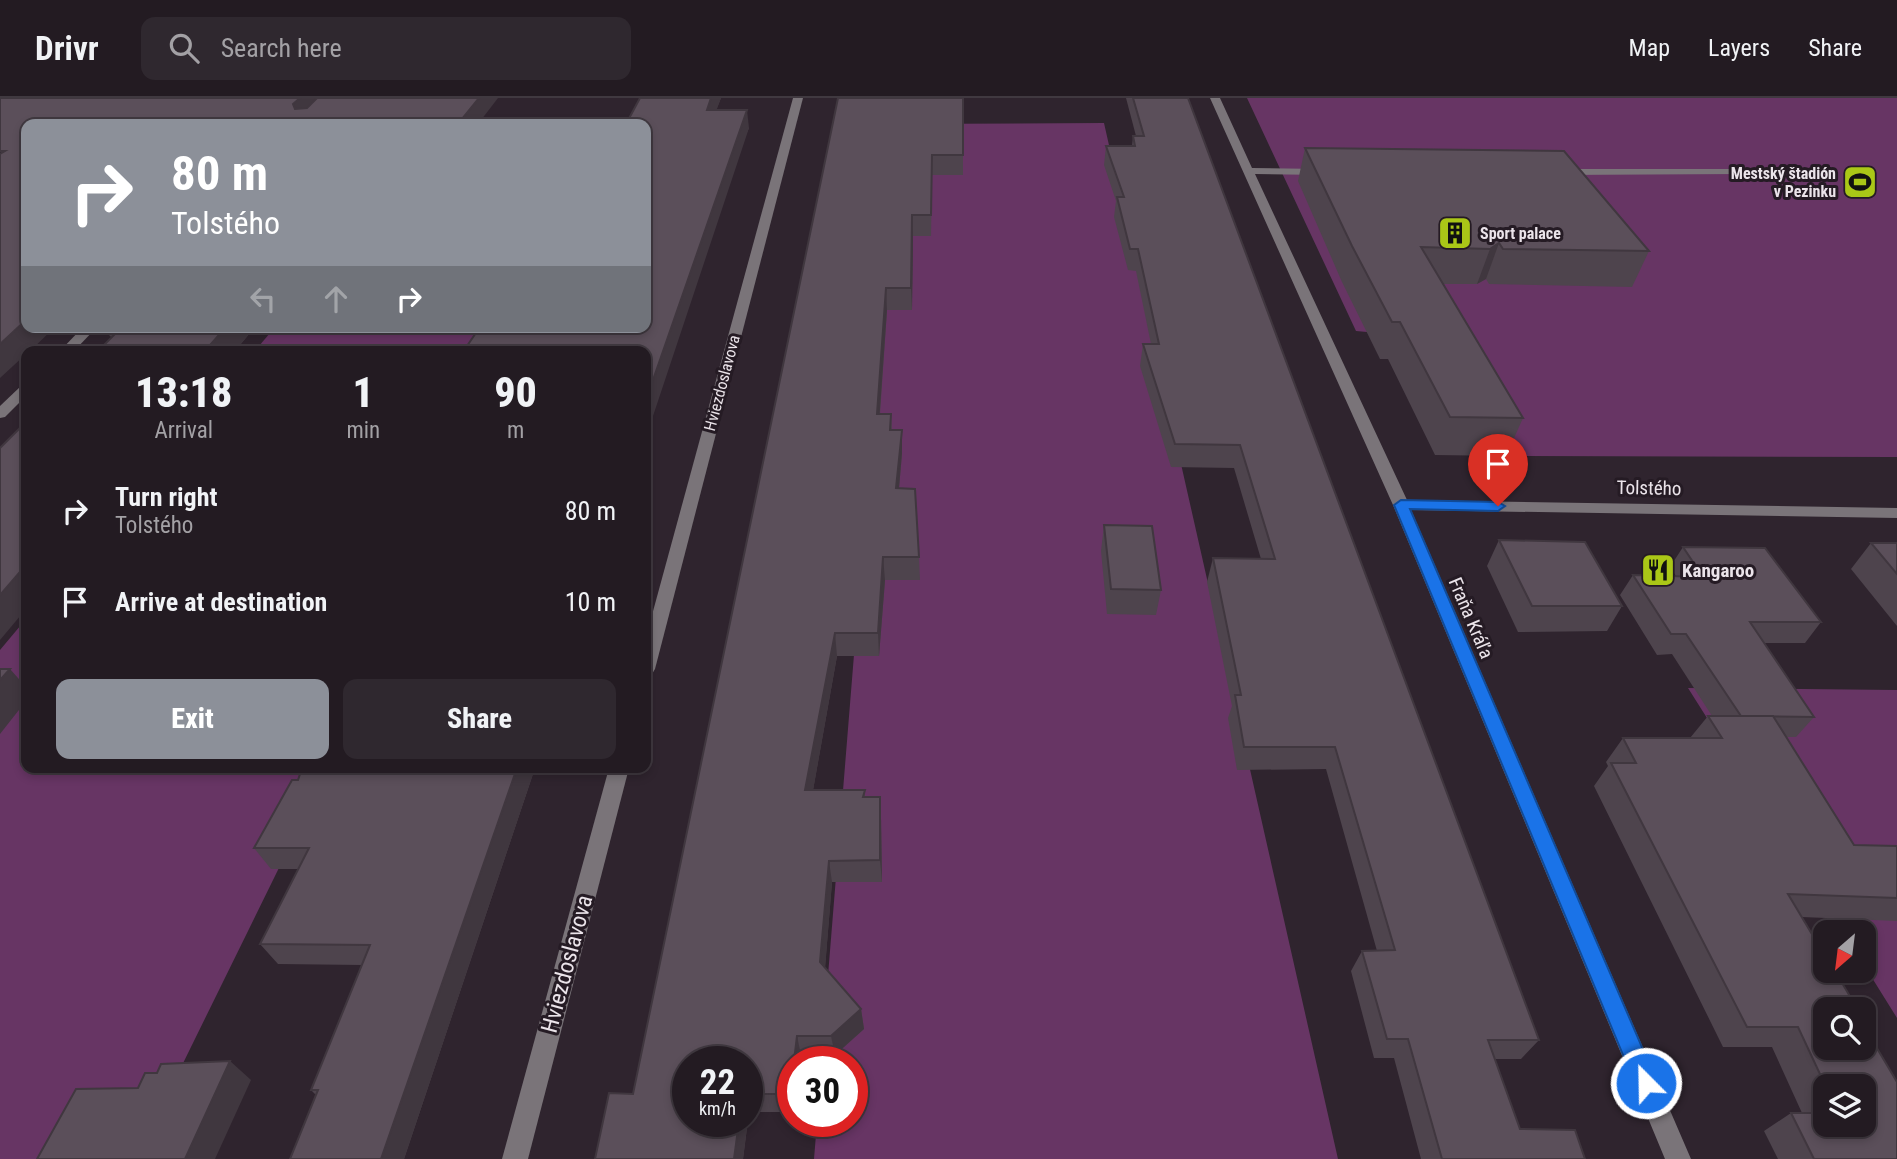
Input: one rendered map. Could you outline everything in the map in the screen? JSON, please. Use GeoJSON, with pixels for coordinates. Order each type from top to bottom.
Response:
{"type":"FeatureCollection","features":[{"type":"Feature","properties":{"kind":"street","name":"Hviezdoslavova"},"geometry":{"type":"LineString","coordinates":[[651,650],[798,98]]}},
{"type":"Feature","properties":{"kind":"street","name":"Fraňa Kráľa"},"geometry":{"type":"LineString","coordinates":[[1215,98],[1401,505],[1678,1159]]}},
{"type":"Feature","properties":{"kind":"street"},"geometry":{"type":"LineString","coordinates":[[1249,171],[1336,172]]}},
{"type":"Feature","properties":{"kind":"street"},"geometry":{"type":"LineString","coordinates":[[1543,172],[1736,172]]}},
{"type":"Feature","properties":{"kind":"street"},"geometry":{"type":"LineString","coordinates":[[71,346],[86,333]]}},
{"type":"Feature","properties":{"kind":"street"},"geometry":{"type":"LineString","coordinates":[[0,414],[21,394]]}},
{"type":"Feature","properties":{"kind":"street","name":"Tolstého"},"geometry":{"type":"LineString","coordinates":[[1401,505],[1897,513]]}},
{"type":"Feature","properties":{"kind":"street","name":"Hviezdoslavova"},"geometry":{"type":"LineString","coordinates":[[515,1159],[618,773]]}},
{"type":"Feature","properties":{"kind":"shaded area"},"geometry":{"type":"Polygon","coordinates":[[[1247,98],[1897,98],[1897,457],[1506,456],[1367,332],[1356,331],[1247,98]]]}},
{"type":"Feature","properties":{"kind":"shaded area"},"geometry":{"type":"Polygon","coordinates":[[[1104,123],[1338,1159],[814,1159],[816,1137],[868,1137],[868,1046],[822,1046],[897,124],[1104,123]]]}},
{"type":"Feature","properties":{"kind":"shaded area"},"geometry":{"type":"Polygon","coordinates":[[[270,333],[542,333],[536,346],[259,346],[270,333]]]}},
{"type":"Feature","properties":{"kind":"shaded area"},"geometry":{"type":"Polygon","coordinates":[[[21,625],[21,773],[326,773],[136,1159],[0,1159],[0,650],[21,625]]]}},
{"type":"Feature","properties":{"kind":"shaded area"},"geometry":{"type":"Polygon","coordinates":[[[1688,688],[1897,690],[1897,1018],[1876,984],[1876,920],[1835,920],[1688,688]]]}},
{"type":"Feature","properties":{"kind":"building"},"geometry":{"type":"Polygon","coordinates":[[[0,98],[300,98],[293,104],[295,109],[307,108],[317,98],[479,98],[462,119],[21,119],[21,325],[0,344],[0,154],[5,151],[0,151],[0,98]]]}},
{"type":"Feature","properties":{"kind":"building"},"geometry":{"type":"Polygon","coordinates":[[[640,98],[711,98],[707,110],[747,110],[651,386],[651,346],[467,346],[476,333],[651,333],[651,119],[629,119],[640,98]]]}},
{"type":"Feature","properties":{"kind":"building"},"geometry":{"type":"Polygon","coordinates":[[[838,98],[963,98],[963,155],[932,155],[931,215],[912,215],[911,288],[886,288],[877,414],[891,414],[890,430],[902,430],[896,488],[915,489],[919,557],[883,557],[878,633],[835,633],[805,790],[865,790],[863,797],[880,797],[880,860],[829,861],[820,962],[861,1009],[831,1036],[797,1036],[796,1046],[777,1046],[777,1094],[763,1094],[763,1046],[672,1046],[672,1137],[737,1137],[734,1159],[595,1159],[609,1093],[633,1094],[838,98]]]}},
{"type":"Feature","properties":{"kind":"building"},"geometry":{"type":"Polygon","coordinates":[[[1133,98],[1188,98],[1539,1040],[1488,1040],[1520,1129],[1575,1130],[1585,1159],[1442,1159],[1408,1039],[1387,1039],[1362,951],[1395,950],[1335,747],[1244,747],[1235,695],[1241,695],[1213,558],[1275,559],[1240,445],[1175,444],[1143,344],[1159,344],[1138,249],[1130,249],[1117,197],[1124,197],[1106,146],[1135,146],[1133,136],[1144,136],[1133,98]]]}},
{"type":"Feature","properties":{"kind":"building"},"geometry":{"type":"Polygon","coordinates":[[[1305,148],[1564,151],[1649,251],[1503,249],[1499,243],[1490,249],[1421,247],[1523,418],[1450,417],[1400,322],[1392,322],[1305,148]]]}},
{"type":"Feature","properties":{"kind":"building"},"geometry":{"type":"Polygon","coordinates":[[[221,333],[209,346],[103,346],[115,334],[221,333]]]}},
{"type":"Feature","properties":{"kind":"building"},"geometry":{"type":"Polygon","coordinates":[[[21,427],[21,571],[0,595],[0,448],[21,427]]]}},
{"type":"Feature","properties":{"kind":"building"},"geometry":{"type":"Polygon","coordinates":[[[1104,525],[1152,526],[1161,590],[1111,589],[1104,525]]]}},
{"type":"Feature","properties":{"kind":"building"},"geometry":{"type":"Polygon","coordinates":[[[1499,540],[1585,542],[1622,606],[1532,606],[1499,540]]]}},
{"type":"Feature","properties":{"kind":"building"},"geometry":{"type":"Polygon","coordinates":[[[1871,543],[1897,543],[1897,574],[1871,543]]]}},
{"type":"Feature","properties":{"kind":"building"},"geometry":{"type":"Polygon","coordinates":[[[1683,547],[1765,548],[1821,622],[1750,622],[1814,717],[1741,716],[1686,634],[1671,634],[1633,575],[1703,577],[1683,547]]]}},
{"type":"Feature","properties":{"kind":"building"},"geometry":{"type":"Polygon","coordinates":[[[0,669],[10,669],[0,680],[0,669]]]}},
{"type":"Feature","properties":{"kind":"building"},"geometry":{"type":"Polygon","coordinates":[[[1708,716],[1773,716],[1854,845],[1897,846],[1897,898],[1788,894],[1813,936],[1813,984],[1843,984],[1850,997],[1813,997],[1813,1059],[1798,1027],[1747,1027],[1611,763],[1636,763],[1623,738],[1722,738],[1708,716]]]}},
{"type":"Feature","properties":{"kind":"building"},"geometry":{"type":"Polygon","coordinates":[[[300,773],[515,773],[381,1159],[290,1159],[318,1090],[311,1090],[370,945],[260,944],[309,848],[254,848],[292,780],[298,780],[300,773]]]}},
{"type":"Feature","properties":{"kind":"building"},"geometry":{"type":"Polygon","coordinates":[[[1876,1047],[1897,1082],[1897,1159],[1814,1159],[1791,1113],[1813,1113],[1813,1137],[1876,1137],[1876,1074],[1820,1074],[1813,1060],[1876,1060],[1876,1047]]]}},
{"type":"Feature","properties":{"kind":"building"},"geometry":{"type":"Polygon","coordinates":[[[230,1061],[185,1159],[37,1159],[76,1089],[138,1088],[145,1073],[157,1073],[161,1064],[230,1061]]]}},
{"type":"Feature","properties":{"kind":"place","name":"Mestský štadión v Pezinku"},"geometry":{"type":"Point","coordinates":[1860,182]}},
{"type":"Feature","properties":{"kind":"place","name":"Sport palace"},"geometry":{"type":"Point","coordinates":[1455,233]}},
{"type":"Feature","properties":{"kind":"place","name":"Kangaroo"},"geometry":{"type":"Point","coordinates":[1658,570]}},
{"type":"Feature","properties":{"kind":"route"},"geometry":{"type":"LineString","coordinates":[[1498,506],[1401,505],[1646,1083]]}}]}
